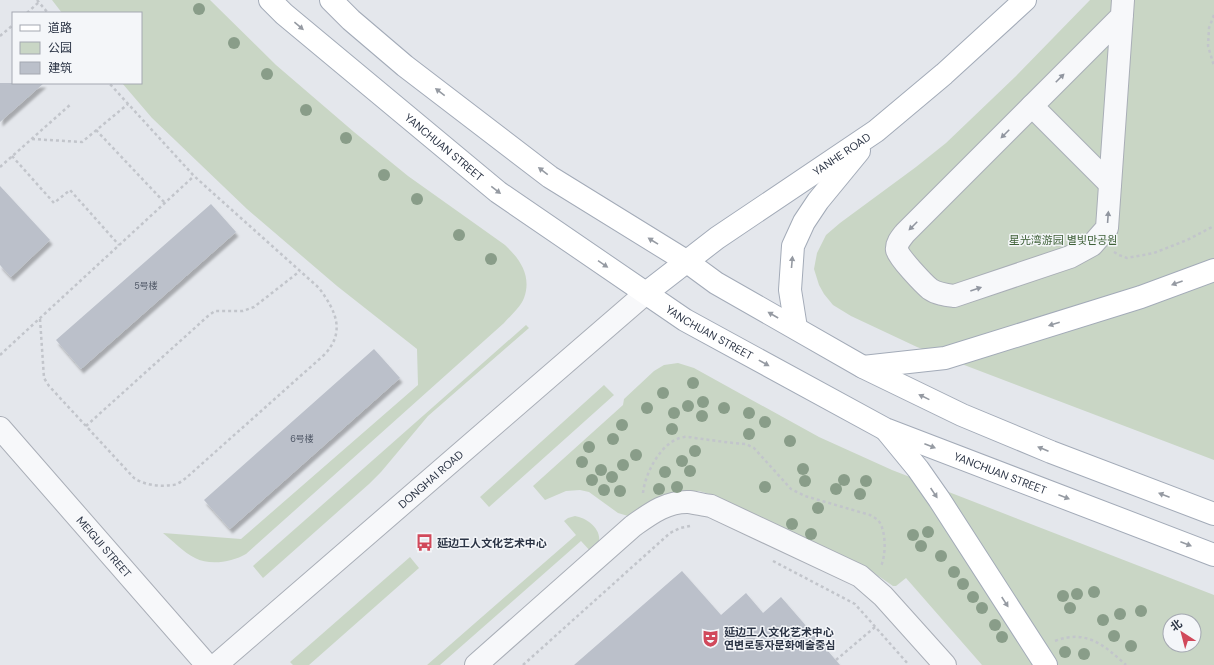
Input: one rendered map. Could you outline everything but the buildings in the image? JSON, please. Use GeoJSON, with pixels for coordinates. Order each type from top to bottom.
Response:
{"type":"FeatureCollection","features":[{"type":"Feature","properties":{"kind":"main road","name":"YANCHUAN STREET"},"geometry":{"type":"LineString","coordinates":[[270,0],[284,14],[498,192],[685,320],[885,429],[1214,555]]}},
{"type":"Feature","properties":{"kind":"main road"},"geometry":{"type":"LineString","coordinates":[[331,0],[351,20],[405,66],[550,177],[686,262],[716,283],[863,366],[962,416],[1051,452],[1214,514]]}},
{"type":"Feature","properties":{"kind":"main road","name":"YANHE ROAD"},"geometry":{"type":"LineString","coordinates":[[646,293],[717,238],[876,131],[944,74],[1025,0]]}},
{"type":"Feature","properties":{"kind":"main road"},"geometry":{"type":"LineString","coordinates":[[796,328],[790,290],[793,246],[804,222],[818,201],[876,131]]}},
{"type":"Feature","properties":{"kind":"main road"},"geometry":{"type":"LineString","coordinates":[[863,366],[945,358],[1141,297],[1214,270]]}},
{"type":"Feature","properties":{"kind":"main road"},"geometry":{"type":"LineString","coordinates":[[885,429],[918,469],[1041,657]]}},
{"type":"Feature","properties":{"kind":"street"},"geometry":{"type":"LineString","coordinates":[[1123,8],[1107,228],[1092,245],[1070,257],[954,296],[942,294],[930,289],[902,260],[897,251],[898,244],[905,233],[1032,106],[1123,8]]}},
{"type":"Feature","properties":{"kind":"street"},"geometry":{"type":"LineString","coordinates":[[1032,106],[1110,184]]}},
{"type":"Feature","properties":{"kind":"street","name":"DONGHAI ROAD"},"geometry":{"type":"LineString","coordinates":[[216,665],[646,293]]}},
{"type":"Feature","properties":{"kind":"street","name":"MEIGUI STREET"},"geometry":{"type":"LineString","coordinates":[[0,428],[207,665]]}},
{"type":"Feature","properties":{"kind":"street"},"geometry":{"type":"LineString","coordinates":[[476,665],[633,526],[654,511],[671,504],[688,502],[711,506],[860,576],[884,596],[945,665]]}},
{"type":"Feature","properties":{"kind":"path"},"geometry":{"type":"LineString","coordinates":[[28,12],[38,1],[47,12]]}},
{"type":"Feature","properties":{"kind":"path"},"geometry":{"type":"LineString","coordinates":[[1214,15],[1209,28],[1208,46],[1214,66]]}},
{"type":"Feature","properties":{"kind":"path"},"geometry":{"type":"LineString","coordinates":[[0,36],[12,26]]}},
{"type":"Feature","properties":{"kind":"path"},"geometry":{"type":"LineString","coordinates":[[40,319],[44,378],[49,386],[134,478],[140,482],[156,486],[173,485],[186,478],[324,355],[332,346],[337,333],[336,316],[329,302],[319,288],[194,176],[110,84]]}},
{"type":"Feature","properties":{"kind":"path"},"geometry":{"type":"LineString","coordinates":[[0,167],[71,104]]}},
{"type":"Feature","properties":{"kind":"path"},"geometry":{"type":"LineString","coordinates":[[32,139],[82,142],[128,104]]}},
{"type":"Feature","properties":{"kind":"path"},"geometry":{"type":"LineString","coordinates":[[96,130],[165,203]]}},
{"type":"Feature","properties":{"kind":"path"},"geometry":{"type":"LineString","coordinates":[[12,156],[54,203],[70,190],[119,245]]}},
{"type":"Feature","properties":{"kind":"path"},"geometry":{"type":"LineString","coordinates":[[0,356],[194,176]]}},
{"type":"Feature","properties":{"kind":"path"},"geometry":{"type":"LineString","coordinates":[[1098,238],[1118,255],[1127,258],[1154,253],[1187,240],[1214,226]]}},
{"type":"Feature","properties":{"kind":"path"},"geometry":{"type":"LineString","coordinates":[[86,426],[208,316],[215,312],[244,311],[254,307],[300,270]]}},
{"type":"Feature","properties":{"kind":"path"},"geometry":{"type":"LineString","coordinates":[[645,517],[642,498],[643,484],[650,468],[664,449],[674,440],[685,437],[746,444],[754,448],[791,490],[805,496],[870,515],[879,521],[884,531],[883,562],[873,588]]}},
{"type":"Feature","properties":{"kind":"path"},"geometry":{"type":"LineString","coordinates":[[523,665],[670,533],[680,528],[692,525]]}},
{"type":"Feature","properties":{"kind":"path"},"geometry":{"type":"LineString","coordinates":[[768,559],[855,604],[909,665]]}},
{"type":"Feature","properties":{"kind":"path"},"geometry":{"type":"LineString","coordinates":[[836,660],[875,627]]}},
{"type":"Feature","properties":{"kind":"path"},"geometry":{"type":"LineString","coordinates":[[1041,657],[1062,638],[1076,636],[1088,638],[1112,652],[1126,665]]}},
{"type":"Feature","properties":{"kind":"green space"},"geometry":{"type":"Polygon","coordinates":[[[52,0],[210,0],[276,65],[354,132],[408,176],[505,245],[520,262],[523,268],[527,282],[524,298],[504,323],[246,554],[228,561],[207,562],[195,558],[186,553],[163,533],[241,539],[418,385],[417,349],[337,286],[247,209],[152,118],[123,84],[142,84],[142,12],[61,12],[52,0]]]}},
{"type":"Feature","properties":{"kind":"green space","name":"星光湾游园 별빛만공원"},"geometry":{"type":"Polygon","coordinates":[[[1090,0],[1214,0],[1214,460],[917,347],[851,316],[833,305],[824,294],[819,285],[814,269],[817,253],[826,235],[946,143],[1015,77],[1090,0]]]}},
{"type":"Feature","properties":{"kind":"green space"},"geometry":{"type":"Polygon","coordinates":[[[526,325],[529,328],[428,416],[369,484],[263,578],[253,566],[526,325]]]}},
{"type":"Feature","properties":{"kind":"green space"},"geometry":{"type":"Polygon","coordinates":[[[678,363],[694,368],[819,437],[892,470],[1214,595],[1214,665],[982,665],[906,578],[896,586],[893,586],[874,573],[713,495],[699,491],[679,494],[640,514],[628,516],[618,513],[589,492],[580,490],[566,491],[545,500],[533,486],[623,405],[624,399],[654,371],[664,365],[678,363]]]}},
{"type":"Feature","properties":{"kind":"green space"},"geometry":{"type":"Polygon","coordinates":[[[604,385],[614,395],[489,507],[480,497],[604,385]]]}},
{"type":"Feature","properties":{"kind":"green space"},"geometry":{"type":"Polygon","coordinates":[[[575,516],[589,522],[599,534],[598,545],[592,553],[581,541],[440,665],[427,665],[576,535],[564,521],[575,516]]]}},
{"type":"Feature","properties":{"kind":"green space"},"geometry":{"type":"Polygon","coordinates":[[[410,557],[419,568],[309,665],[293,665],[290,662],[410,557]]]}},
{"type":"Feature","properties":{"kind":"place","name":"延边工人文化艺术中心"},"geometry":{"type":"Point","coordinates":[424,543]}},
{"type":"Feature","properties":{"kind":"place","name":"延边工人文化艺术中心 연변로동자문화예술중심"},"geometry":{"type":"Point","coordinates":[711,638]}}]}
